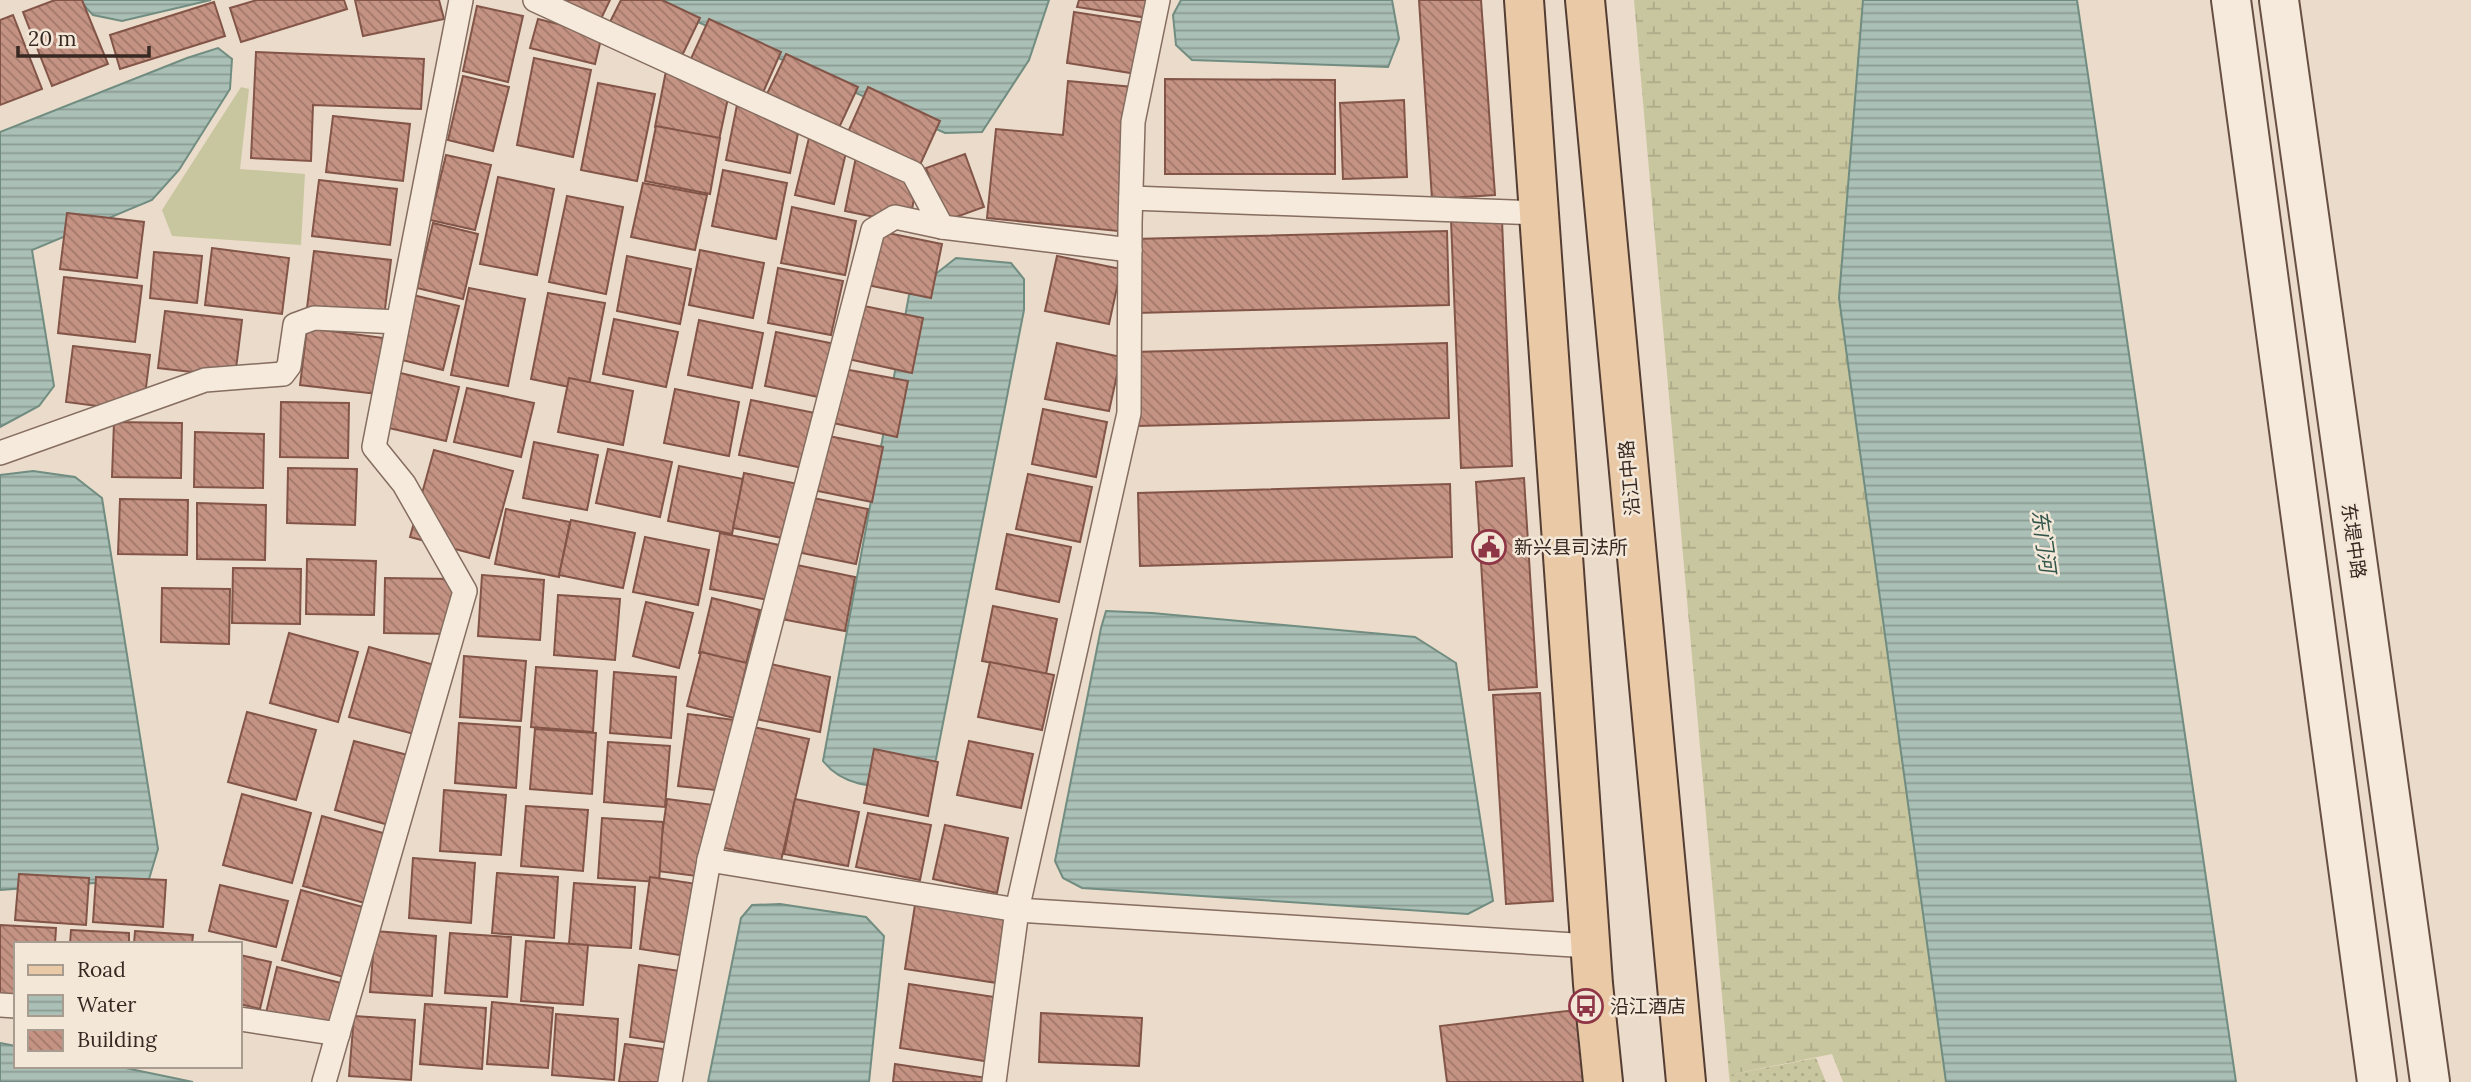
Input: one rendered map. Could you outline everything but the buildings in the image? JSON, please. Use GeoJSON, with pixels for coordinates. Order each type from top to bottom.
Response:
{"type":"FeatureCollection","features":[{"type":"Feature","properties":{"kind":"main road"},"geometry":{"type":"LineString","coordinates":[[1524,0],[1590,946],[1603,1082]]}},
{"type":"Feature","properties":{"kind":"main road","name":"沿江中路"},"geometry":{"type":"LineString","coordinates":[[1585,0],[1686,1082]]}},
{"type":"Feature","properties":{"kind":"main road"},"geometry":{"type":"LineString","coordinates":[[2231,0],[2377,1082]]}},
{"type":"Feature","properties":{"kind":"main road","name":"东堤中路"},"geometry":{"type":"LineString","coordinates":[[2278,0],[2430,1082]]}},
{"type":"Feature","properties":{"kind":"lane"},"geometry":{"type":"LineString","coordinates":[[324,1082],[465,592],[404,484],[374,447],[461,0]]}},
{"type":"Feature","properties":{"kind":"lane"},"geometry":{"type":"LineString","coordinates":[[535,0],[914,173],[943,227]]}},
{"type":"Feature","properties":{"kind":"lane"},"geometry":{"type":"LineString","coordinates":[[994,1082],[1017,910],[1129,413],[1133,122],[1158,0]]}},
{"type":"Feature","properties":{"kind":"lane"},"geometry":{"type":"LineString","coordinates":[[1131,198],[1539,212]]}},
{"type":"Feature","properties":{"kind":"lane"},"geometry":{"type":"LineString","coordinates":[[670,1082],[709,860],[873,230],[895,217],[943,227],[1130,250]]}},
{"type":"Feature","properties":{"kind":"lane"},"geometry":{"type":"LineString","coordinates":[[0,453],[205,380],[283,374],[289,366],[295,325],[313,318],[398,322]]}},
{"type":"Feature","properties":{"kind":"lane"},"geometry":{"type":"LineString","coordinates":[[709,860],[1017,910],[1590,946]]}},
{"type":"Feature","properties":{"kind":"lane"},"geometry":{"type":"LineString","coordinates":[[242,1019],[338,1034]]}},
{"type":"Feature","properties":{"kind":"green space"},"geometry":{"type":"Polygon","coordinates":[[[1634,0],[1863,0],[1839,298],[1946,1082],[1843,1082],[1832,1054],[1729,1075],[1634,0]]]}},
{"type":"Feature","properties":{"kind":"green space"},"geometry":{"type":"Polygon","coordinates":[[[241,87],[249,89],[240,169],[305,174],[301,245],[172,236],[162,210],[241,87]]]}},
{"type":"Feature","properties":{"kind":"green space"},"geometry":{"type":"Polygon","coordinates":[[[1816,1058],[1826,1082],[1730,1082],[1729,1075],[1816,1058]]]}},
{"type":"Feature","properties":{"kind":"water"},"geometry":{"type":"Polygon","coordinates":[[[79,0],[211,0],[122,21],[93,15],[79,0]]]}},
{"type":"Feature","properties":{"kind":"water"},"geometry":{"type":"Polygon","coordinates":[[[649,0],[1049,0],[1029,60],[982,132],[945,133],[649,0]]]}},
{"type":"Feature","properties":{"kind":"water"},"geometry":{"type":"Polygon","coordinates":[[[1181,0],[1392,0],[1399,39],[1388,67],[1192,60],[1176,45],[1173,15],[1181,0]]]}},
{"type":"Feature","properties":{"kind":"water","name":"东门河"},"geometry":{"type":"Polygon","coordinates":[[[1863,0],[2077,0],[2236,1082],[1946,1082],[1839,298],[1863,0]]]}},
{"type":"Feature","properties":{"kind":"water"},"geometry":{"type":"Polygon","coordinates":[[[218,48],[232,59],[230,89],[179,170],[152,200],[32,250],[54,386],[39,406],[0,427],[0,132],[218,48]]]}},
{"type":"Feature","properties":{"kind":"water"},"geometry":{"type":"Polygon","coordinates":[[[956,258],[1011,263],[1024,279],[1024,310],[936,759],[924,789],[869,786],[844,778],[823,761],[909,295],[956,258]]]}},
{"type":"Feature","properties":{"kind":"water"},"geometry":{"type":"Polygon","coordinates":[[[33,471],[75,477],[102,498],[158,849],[149,879],[0,890],[0,475],[33,471]]]}},
{"type":"Feature","properties":{"kind":"water"},"geometry":{"type":"Polygon","coordinates":[[[1106,611],[1415,637],[1456,663],[1493,901],[1468,914],[1082,888],[1063,878],[1055,861],[1106,611]]]}},
{"type":"Feature","properties":{"kind":"water"},"geometry":{"type":"Polygon","coordinates":[[[780,904],[866,917],[884,936],[869,1082],[708,1082],[741,918],[752,905],[780,904]]]}},
{"type":"Feature","properties":{"kind":"water"},"geometry":{"type":"Polygon","coordinates":[[[0,1043],[14,1046],[14,1068],[126,1068],[193,1082],[0,1082],[0,1043]]]}},
{"type":"Feature","properties":{"kind":"place","name":"新兴县司法所"},"geometry":{"type":"Point","coordinates":[1489,547]}},
{"type":"Feature","properties":{"kind":"place","name":"沿江酒店"},"geometry":{"type":"Point","coordinates":[1586,1006]}}]}
